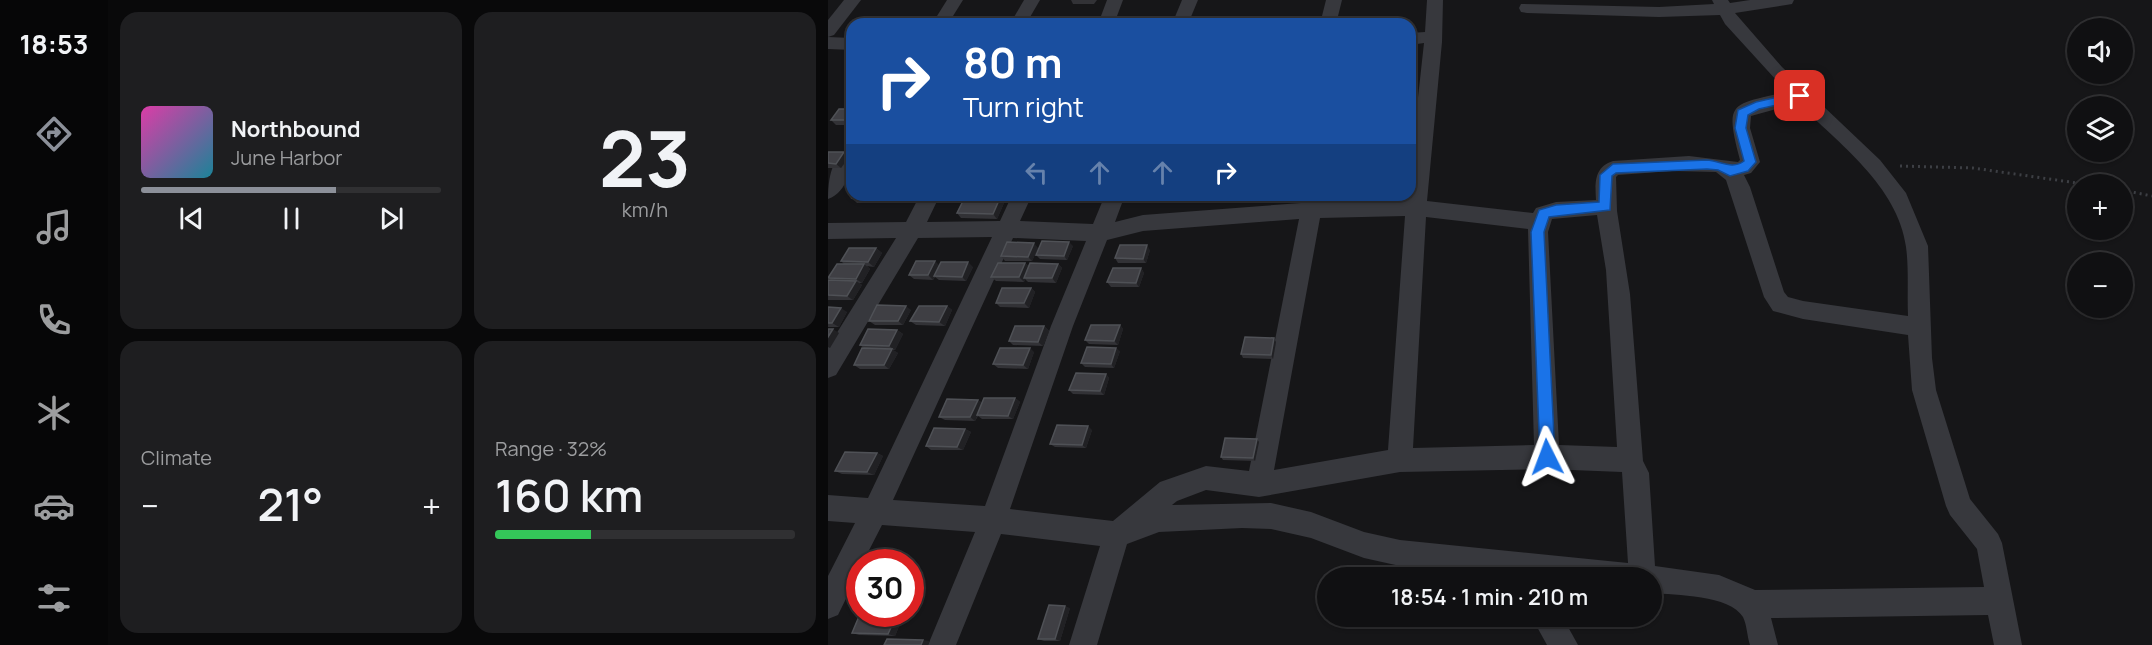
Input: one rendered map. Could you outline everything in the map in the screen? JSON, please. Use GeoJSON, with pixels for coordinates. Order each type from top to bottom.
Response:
{"type":"FeatureCollection","features":[{"type":"Feature","properties":{"kind":"street"},"geometry":{"type":"LineString","coordinates":[[828,31],[853,0]]}},
{"type":"Feature","properties":{"kind":"street"},"geometry":{"type":"LineString","coordinates":[[944,18],[955,0]]}},
{"type":"Feature","properties":{"kind":"street"},"geometry":{"type":"LineString","coordinates":[[1022,18],[1032,0]]}},
{"type":"Feature","properties":{"kind":"street"},"geometry":{"type":"LineString","coordinates":[[1108,18],[1115,0]]}},
{"type":"Feature","properties":{"kind":"street"},"geometry":{"type":"LineString","coordinates":[[1182,18],[1190,0]]}},
{"type":"Feature","properties":{"kind":"street"},"geometry":{"type":"LineString","coordinates":[[1330,18],[1334,0]]}},
{"type":"Feature","properties":{"kind":"street"},"geometry":{"type":"LineString","coordinates":[[1400,460],[1416,208],[1435,0]]}},
{"type":"Feature","properties":{"kind":"street"},"geometry":{"type":"LineString","coordinates":[[1527,8],[1659,12],[1722,4],[1786,0]]}},
{"type":"Feature","properties":{"kind":"street"},"geometry":{"type":"LineString","coordinates":[[1722,4],[1731,20],[1800,96],[1873,165],[1896,193],[1909,221],[1917,246],[1919,327],[1924,390],[1959,506],[1989,543],[2008,645]]}},
{"type":"Feature","properties":{"kind":"street"},"geometry":{"type":"LineString","coordinates":[[1416,38],[1433,37]]}},
{"type":"Feature","properties":{"kind":"street"},"geometry":{"type":"LineString","coordinates":[[828,43],[846,44]]}},
{"type":"Feature","properties":{"kind":"street"},"geometry":{"type":"LineString","coordinates":[[1730,171],[1744,168],[1750,162],[1740,128],[1742,112],[1756,106],[1800,96]]}},
{"type":"Feature","properties":{"kind":"street"},"geometry":{"type":"LineString","coordinates":[[828,191],[846,164]]}},
{"type":"Feature","properties":{"kind":"street"},"geometry":{"type":"LineString","coordinates":[[1641,567],[1636,473],[1631,463],[1624,340],[1615,257],[1605,207],[1606,175],[1613,168],[1721,166],[1730,171],[1740,187],[1775,297],[1781,304],[1803,310],[1919,327]]}},
{"type":"Feature","properties":{"kind":"street"},"geometry":{"type":"LineString","coordinates":[[828,368],[912,230],[927,201]]}},
{"type":"Feature","properties":{"kind":"street"},"geometry":{"type":"LineString","coordinates":[[828,604],[875,512],[1019,201]]}},
{"type":"Feature","properties":{"kind":"street"},"geometry":{"type":"LineString","coordinates":[[942,645],[993,520],[1062,326],[1113,201]]}},
{"type":"Feature","properties":{"kind":"street"},"geometry":{"type":"LineString","coordinates":[[1259,485],[1311,202]]}},
{"type":"Feature","properties":{"kind":"street"},"geometry":{"type":"LineString","coordinates":[[828,231],[1005,229],[1101,233],[1143,223],[1311,202],[1416,208],[1539,222]]}},
{"type":"Feature","properties":{"kind":"street"},"geometry":{"type":"LineString","coordinates":[[1547,457],[1539,222],[1543,214],[1556,210],[1605,207]]}},
{"type":"Feature","properties":{"kind":"street"},"geometry":{"type":"LineString","coordinates":[[1083,645],[1117,535],[1169,491],[1206,478],[1259,485],[1400,460],[1547,457],[1620,459],[1631,463]]}},
{"type":"Feature","properties":{"kind":"street"},"geometry":{"type":"LineString","coordinates":[[828,508],[993,520],[1117,535],[1159,519],[1242,514],[1311,525],[1364,544],[1400,553],[1485,567]]}},
{"type":"Feature","properties":{"kind":"street"},"geometry":{"type":"LineString","coordinates":[[1662,580],[1719,588],[1740,596],[1750,604],[1756,615],[1764,645]]}},
{"type":"Feature","properties":{"kind":"street"},"geometry":{"type":"LineString","coordinates":[[1750,604],[1999,601]]}},
{"type":"Feature","properties":{"kind":"street"},"geometry":{"type":"LineString","coordinates":[[1552,627],[1564,645]]}},
{"type":"Feature","properties":{"kind":"path"},"geometry":{"type":"LineString","coordinates":[[1873,165],[1973,168],[2067,182]]}},
{"type":"Feature","properties":{"kind":"path"},"geometry":{"type":"LineString","coordinates":[[2133,192],[2152,196]]}},
{"type":"Feature","properties":{"kind":"building"},"geometry":{"type":"Polygon","coordinates":[[[839,109],[846,109],[846,120],[831,120],[839,109]]]}},
{"type":"Feature","properties":{"kind":"building"},"geometry":{"type":"Polygon","coordinates":[[[828,152],[844,152],[836,164],[828,163],[828,152]]]}},
{"type":"Feature","properties":{"kind":"building"},"geometry":{"type":"Polygon","coordinates":[[[963,201],[999,201],[993,214],[957,213],[963,201]]]}},
{"type":"Feature","properties":{"kind":"building"},"geometry":{"type":"Polygon","coordinates":[[[1042,241],[1069,242],[1064,256],[1036,255],[1042,241]]]}},
{"type":"Feature","properties":{"kind":"building"},"geometry":{"type":"Polygon","coordinates":[[[1007,242],[1034,243],[1028,257],[1001,256],[1007,242]]]}},
{"type":"Feature","properties":{"kind":"building"},"geometry":{"type":"Polygon","coordinates":[[[1120,245],[1147,245],[1143,259],[1115,258],[1120,245]]]}},
{"type":"Feature","properties":{"kind":"building"},"geometry":{"type":"Polygon","coordinates":[[[849,248],[876,248],[868,262],[841,261],[849,248]]]}},
{"type":"Feature","properties":{"kind":"building"},"geometry":{"type":"Polygon","coordinates":[[[916,261],[935,261],[928,275],[909,275],[916,261]]]}},
{"type":"Feature","properties":{"kind":"building"},"geometry":{"type":"Polygon","coordinates":[[[941,262],[968,262],[962,277],[934,276],[941,262]]]}},
{"type":"Feature","properties":{"kind":"building"},"geometry":{"type":"Polygon","coordinates":[[[998,263],[1025,263],[1019,277],[991,277],[998,263]]]}},
{"type":"Feature","properties":{"kind":"building"},"geometry":{"type":"Polygon","coordinates":[[[1030,263],[1058,264],[1052,278],[1024,278],[1030,263]]]}},
{"type":"Feature","properties":{"kind":"building"},"geometry":{"type":"Polygon","coordinates":[[[837,264],[864,264],[856,279],[828,278],[837,264]]]}},
{"type":"Feature","properties":{"kind":"building"},"geometry":{"type":"Polygon","coordinates":[[[1113,268],[1141,268],[1136,283],[1107,282],[1113,268]]]}},
{"type":"Feature","properties":{"kind":"building"},"geometry":{"type":"Polygon","coordinates":[[[828,280],[856,281],[847,296],[828,295],[828,280]]]}},
{"type":"Feature","properties":{"kind":"building"},"geometry":{"type":"Polygon","coordinates":[[[1002,288],[1031,288],[1024,303],[996,303],[1002,288]]]}},
{"type":"Feature","properties":{"kind":"building"},"geometry":{"type":"Polygon","coordinates":[[[877,305],[906,306],[898,321],[869,321],[877,305]]]}},
{"type":"Feature","properties":{"kind":"building"},"geometry":{"type":"Polygon","coordinates":[[[919,306],[947,306],[939,322],[910,321],[919,306]]]}},
{"type":"Feature","properties":{"kind":"building"},"geometry":{"type":"Polygon","coordinates":[[[828,307],[841,308],[832,323],[828,323],[828,307]]]}},
{"type":"Feature","properties":{"kind":"building"},"geometry":{"type":"Polygon","coordinates":[[[1091,325],[1120,325],[1114,341],[1085,340],[1091,325]]]}},
{"type":"Feature","properties":{"kind":"building"},"geometry":{"type":"Polygon","coordinates":[[[1015,326],[1044,326],[1038,342],[1009,341],[1015,326]]]}},
{"type":"Feature","properties":{"kind":"building"},"geometry":{"type":"Polygon","coordinates":[[[868,329],[897,330],[889,346],[860,345],[868,329]]]}},
{"type":"Feature","properties":{"kind":"building"},"geometry":{"type":"Polygon","coordinates":[[[1245,337],[1274,338],[1271,355],[1241,354],[1245,337]]]}},
{"type":"Feature","properties":{"kind":"building"},"geometry":{"type":"Polygon","coordinates":[[[1087,347],[1116,348],[1111,364],[1081,363],[1087,347]]]}},
{"type":"Feature","properties":{"kind":"building"},"geometry":{"type":"Polygon","coordinates":[[[862,348],[892,349],[884,365],[854,365],[862,348]]]}},
{"type":"Feature","properties":{"kind":"building"},"geometry":{"type":"Polygon","coordinates":[[[1000,348],[1030,348],[1023,365],[993,364],[1000,348]]]}},
{"type":"Feature","properties":{"kind":"building"},"geometry":{"type":"Polygon","coordinates":[[[1076,373],[1106,374],[1100,391],[1069,390],[1076,373]]]}},
{"type":"Feature","properties":{"kind":"building"},"geometry":{"type":"Polygon","coordinates":[[[984,398],[1015,398],[1008,416],[977,415],[984,398]]]}},
{"type":"Feature","properties":{"kind":"building"},"geometry":{"type":"Polygon","coordinates":[[[947,399],[978,400],[970,417],[939,417],[947,399]]]}},
{"type":"Feature","properties":{"kind":"building"},"geometry":{"type":"Polygon","coordinates":[[[1057,425],[1088,426],[1082,445],[1050,444],[1057,425]]]}},
{"type":"Feature","properties":{"kind":"building"},"geometry":{"type":"Polygon","coordinates":[[[934,428],[965,429],[957,447],[926,446],[934,428]]]}},
{"type":"Feature","properties":{"kind":"building"},"geometry":{"type":"Polygon","coordinates":[[[1225,438],[1257,439],[1253,458],[1221,457],[1225,438]]]}},
{"type":"Feature","properties":{"kind":"building"},"geometry":{"type":"Polygon","coordinates":[[[845,452],[877,453],[867,472],[835,471],[845,452]]]}},
{"type":"Feature","properties":{"kind":"building"},"geometry":{"type":"Polygon","coordinates":[[[1049,605],[1065,606],[1055,639],[1038,639],[1049,605]]]}},
{"type":"Feature","properties":{"kind":"building"},"geometry":{"type":"Polygon","coordinates":[[[855,627],[891,627],[888,634],[852,633],[855,627]]]}},
{"type":"Feature","properties":{"kind":"building"},"geometry":{"type":"Polygon","coordinates":[[[887,639],[923,640],[921,645],[884,645],[887,639]]]}},
{"type":"Feature","properties":{"kind":"route"},"geometry":{"type":"LineString","coordinates":[[1547,457],[1538,232],[1543,214],[1556,210],[1605,207],[1606,175],[1613,168],[1707,165],[1721,166],[1730,171],[1744,168],[1750,162],[1740,128],[1742,112],[1756,106],[1800,96]]}}]}
